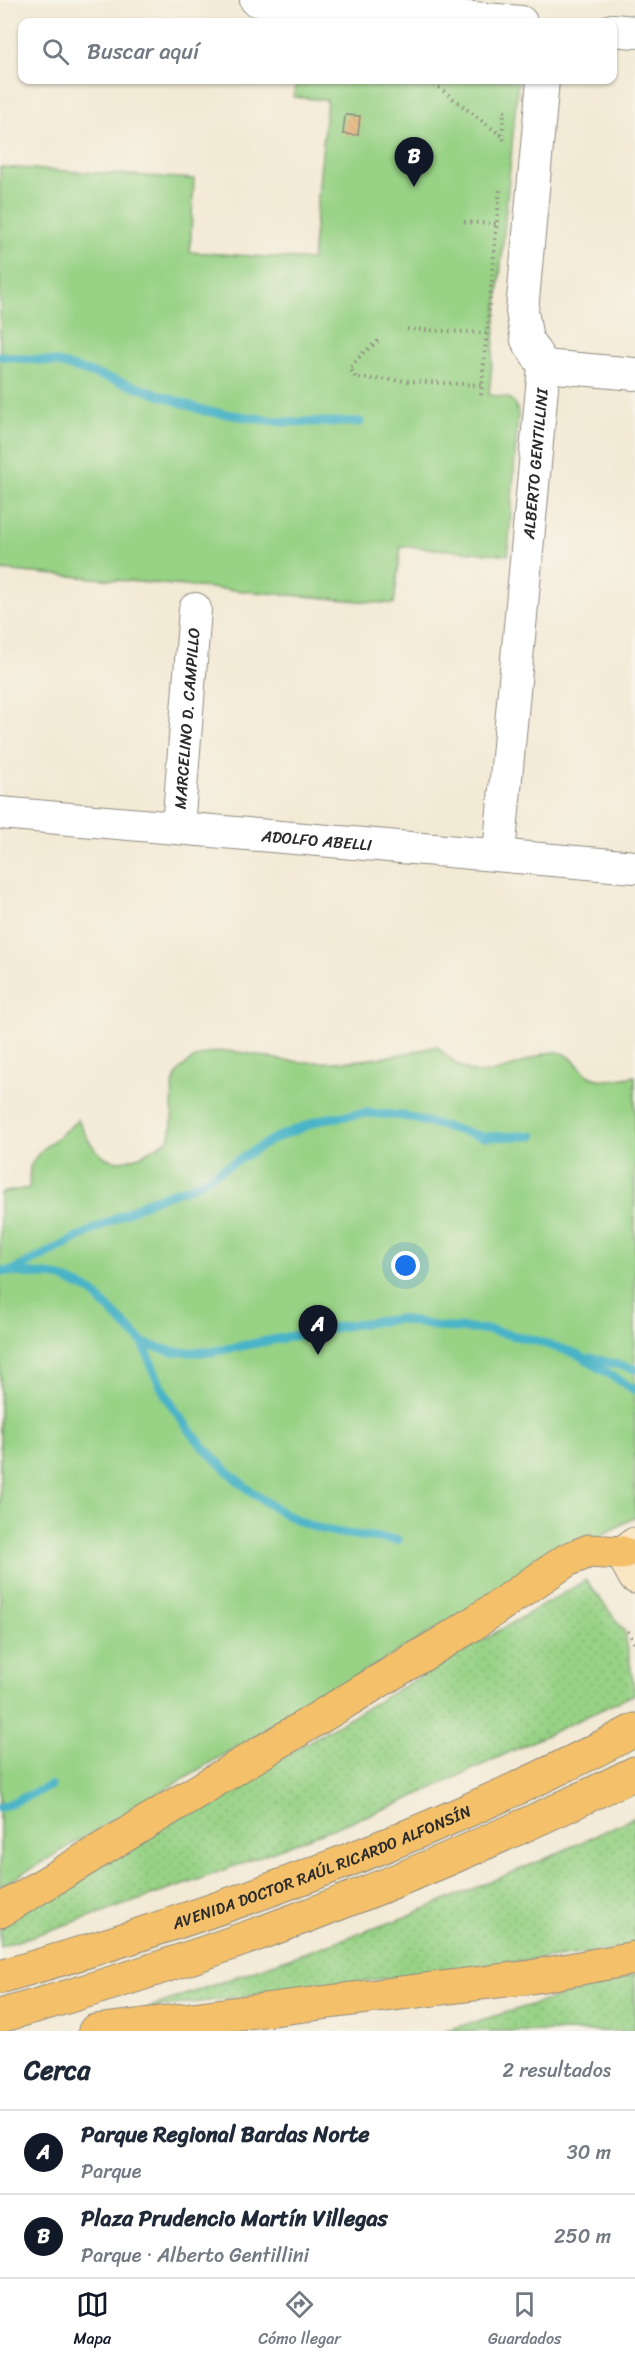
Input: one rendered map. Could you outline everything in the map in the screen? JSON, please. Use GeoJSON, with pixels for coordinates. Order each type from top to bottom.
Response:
{"type":"FeatureCollection","features":[{"type":"Feature","properties":{"kind":"highway"},"geometry":{"type":"LineString","coordinates":[[0,1911],[465,1629],[567,1560],[589,1551],[630,1558]]}},
{"type":"Feature","properties":{"kind":"highway","name":"AVENIDA DOCTOR RAÚL RICARDO ALFONSÍN"},"geometry":{"type":"LineString","coordinates":[[0,1977],[177,1921],[352,1857],[540,1778],[635,1730]]}},
{"type":"Feature","properties":{"kind":"highway"},"geometry":{"type":"LineString","coordinates":[[0,2016],[152,1969],[353,1898],[516,1830],[635,1773]]}},
{"type":"Feature","properties":{"kind":"highway"},"geometry":{"type":"LineString","coordinates":[[95,2031],[531,1977],[635,1958]]}},
{"type":"Feature","properties":{"kind":"street"},"geometry":{"type":"LineString","coordinates":[[256,0],[473,18]]}},
{"type":"Feature","properties":{"kind":"street"},"geometry":{"type":"LineString","coordinates":[[617,30],[635,32]]}},
{"type":"Feature","properties":{"kind":"street","name":"ALBERTO GENTILLINI"},"geometry":{"type":"LineString","coordinates":[[499,854],[544,366],[527,340],[522,311],[543,84]]}},
{"type":"Feature","properties":{"kind":"street"},"geometry":{"type":"LineString","coordinates":[[544,366],[635,374]]}},
{"type":"Feature","properties":{"kind":"street","name":"MARCELINO D. CAMPILLO"},"geometry":{"type":"LineString","coordinates":[[178,828],[195,609]]}},
{"type":"Feature","properties":{"kind":"street","name":"ADOLFO ABELLI"},"geometry":{"type":"LineString","coordinates":[[0,813],[635,867]]}},
{"type":"Feature","properties":{"kind":"path"},"geometry":{"type":"LineString","coordinates":[[434,84],[505,137],[504,148]]}},
{"type":"Feature","properties":{"kind":"path"},"geometry":{"type":"LineString","coordinates":[[502,136],[508,101]]}},
{"type":"Feature","properties":{"kind":"path"},"geometry":{"type":"LineString","coordinates":[[480,394],[501,180]]}},
{"type":"Feature","properties":{"kind":"path"},"geometry":{"type":"LineString","coordinates":[[464,222],[496,224]]}},
{"type":"Feature","properties":{"kind":"path"},"geometry":{"type":"LineString","coordinates":[[407,329],[486,333]]}},
{"type":"Feature","properties":{"kind":"path"},"geometry":{"type":"LineString","coordinates":[[378,341],[363,352],[350,368],[356,378],[481,385]]}},
{"type":"Feature","properties":{"kind":"path"},"geometry":{"type":"LineString","coordinates":[[628,1631],[635,1644]]}},
{"type":"Feature","properties":{"kind":"green space"},"geometry":{"type":"Polygon","coordinates":[[[296,84],[518,84],[489,395],[508,398],[517,407],[518,413],[508,555],[401,546],[394,604],[0,570],[0,167],[194,179],[190,252],[312,260],[327,100],[294,97],[296,84]]]}},
{"type":"Feature","properties":{"kind":"green space"},"geometry":{"type":"Polygon","coordinates":[[[437,1046],[460,1066],[481,1073],[503,1070],[554,1052],[567,1055],[586,1073],[595,1078],[612,1080],[635,1076],[635,1517],[507,1587],[0,1887],[0,1193],[29,1188],[30,1168],[33,1161],[44,1148],[78,1119],[96,1149],[105,1157],[116,1160],[127,1160],[139,1156],[169,1139],[175,1079],[186,1065],[205,1054],[234,1051],[280,1060],[327,1062],[382,1058],[437,1046]]]}},
{"type":"Feature","properties":{"kind":"green space"},"geometry":{"type":"Polygon","coordinates":[[[586,1580],[625,1632],[635,1694],[400,1803],[195,1881],[0,1947],[0,1921],[586,1580]]]}},
{"type":"Feature","properties":{"kind":"green space"},"geometry":{"type":"Polygon","coordinates":[[[635,1817],[635,1947],[145,2009],[403,1918],[545,1859],[635,1817]]]}},
{"type":"Feature","properties":{"kind":"green space"},"geometry":{"type":"Polygon","coordinates":[[[635,1974],[635,2031],[444,2031],[635,1974]]]}},
{"type":"Feature","properties":{"kind":"building"},"geometry":{"type":"Polygon","coordinates":[[[345,115],[360,116],[358,135],[343,134],[345,115]]]}},
{"type":"Feature","properties":{"kind":"waterway"},"geometry":{"type":"LineString","coordinates":[[0,356],[55,362],[205,411],[282,422],[360,422]]}},
{"type":"Feature","properties":{"kind":"waterway"},"geometry":{"type":"LineString","coordinates":[[12,1271],[152,1200],[196,1185],[273,1139],[323,1119],[366,1113],[404,1116],[484,1137],[533,1136]]}},
{"type":"Feature","properties":{"kind":"waterway"},"geometry":{"type":"LineString","coordinates":[[0,1271],[57,1276],[91,1291],[143,1343],[173,1352],[211,1352],[349,1325],[399,1319],[439,1327],[489,1330],[537,1341],[577,1354],[635,1390]]}},
{"type":"Feature","properties":{"kind":"waterway"},"geometry":{"type":"LineString","coordinates":[[143,1343],[160,1385],[189,1429],[222,1466],[259,1498],[279,1511],[311,1526],[348,1534],[398,1540]]}},
{"type":"Feature","properties":{"kind":"waterway"},"geometry":{"type":"LineString","coordinates":[[591,1358],[635,1369]]}},
{"type":"Feature","properties":{"kind":"waterway"},"geometry":{"type":"LineString","coordinates":[[0,1808],[50,1786]]}},
{"type":"Feature","properties":{"kind":"place","name":"Plaza Prudencio Martín Villegas"},"geometry":{"type":"Point","coordinates":[414,187]}},
{"type":"Feature","properties":{"kind":"place","name":"Parque Regional Bardas Norte"},"geometry":{"type":"Point","coordinates":[318,1355]}}]}
